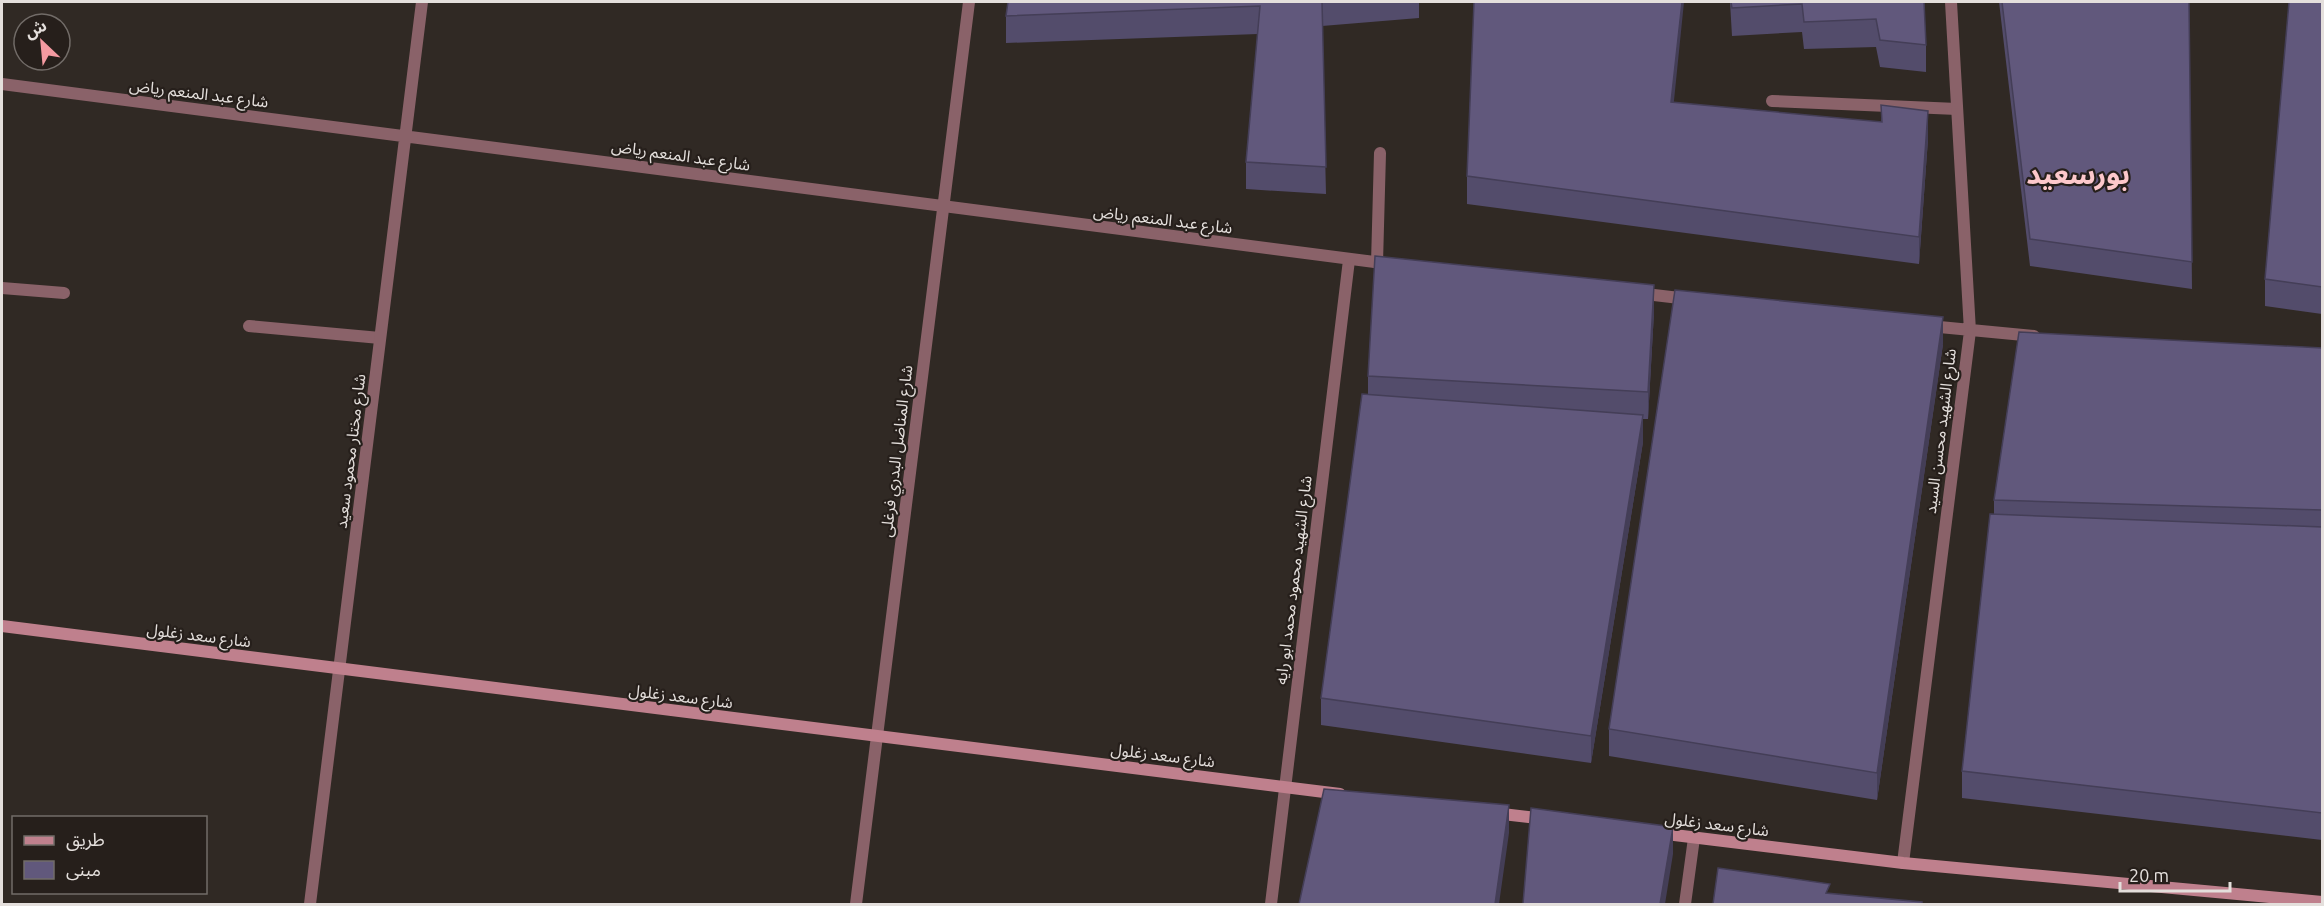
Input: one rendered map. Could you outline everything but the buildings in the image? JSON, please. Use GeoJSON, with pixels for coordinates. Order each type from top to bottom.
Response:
{"type":"FeatureCollection","features":[{"type":"Feature","properties":{"kind":"main road","name":"شارع سعد زغلول"},"geometry":{"type":"LineString","coordinates":[[2,626],[1355,796]]}},
{"type":"Feature","properties":{"kind":"main road"},"geometry":{"type":"LineString","coordinates":[[1484,812],[1554,820]]}},
{"type":"Feature","properties":{"kind":"main road","name":"شارع سعد زغلول"},"geometry":{"type":"LineString","coordinates":[[1647,832],[1903,863],[2322,902]]}},
{"type":"Feature","properties":{"kind":"street","name":"شارع مختار محمود سعيد"},"geometry":{"type":"LineString","coordinates":[[310,904],[422,2]]}},
{"type":"Feature","properties":{"kind":"street","name":"شارع المناضل البدري فرغلى"},"geometry":{"type":"LineString","coordinates":[[856,904],[969,2]]}},
{"type":"Feature","properties":{"kind":"street","name":"شارع الشهيد محسن السيد"},"geometry":{"type":"LineString","coordinates":[[1903,863],[1970,331],[1951,2]]}},
{"type":"Feature","properties":{"kind":"street","name":"شارع عبد المنعم رياض"},"geometry":{"type":"LineString","coordinates":[[2,84],[1401,266]]}},
{"type":"Feature","properties":{"kind":"street"},"geometry":{"type":"LineString","coordinates":[[1772,101],[1957,110]]}},
{"type":"Feature","properties":{"kind":"street"},"geometry":{"type":"LineString","coordinates":[[1377,263],[1380,153]]}},
{"type":"Feature","properties":{"kind":"street","name":"شارع الشهيد محمود محمد ابو رايه"},"geometry":{"type":"LineString","coordinates":[[1270,904],[1349,260]]}},
{"type":"Feature","properties":{"kind":"street"},"geometry":{"type":"LineString","coordinates":[[2,288],[64,293]]}},
{"type":"Feature","properties":{"kind":"street"},"geometry":{"type":"LineString","coordinates":[[1626,291],[1697,300]]}},
{"type":"Feature","properties":{"kind":"street"},"geometry":{"type":"LineString","coordinates":[[1910,324],[2052,338]]}},
{"type":"Feature","properties":{"kind":"street"},"geometry":{"type":"LineString","coordinates":[[249,326],[380,338]]}},
{"type":"Feature","properties":{"kind":"street"},"geometry":{"type":"LineString","coordinates":[[1684,904],[1694,838]]}},
{"type":"Feature","properties":{"kind":"district","name":"بورسعيد"},"geometry":{"type":"Point","coordinates":[2078,173]}}]}
